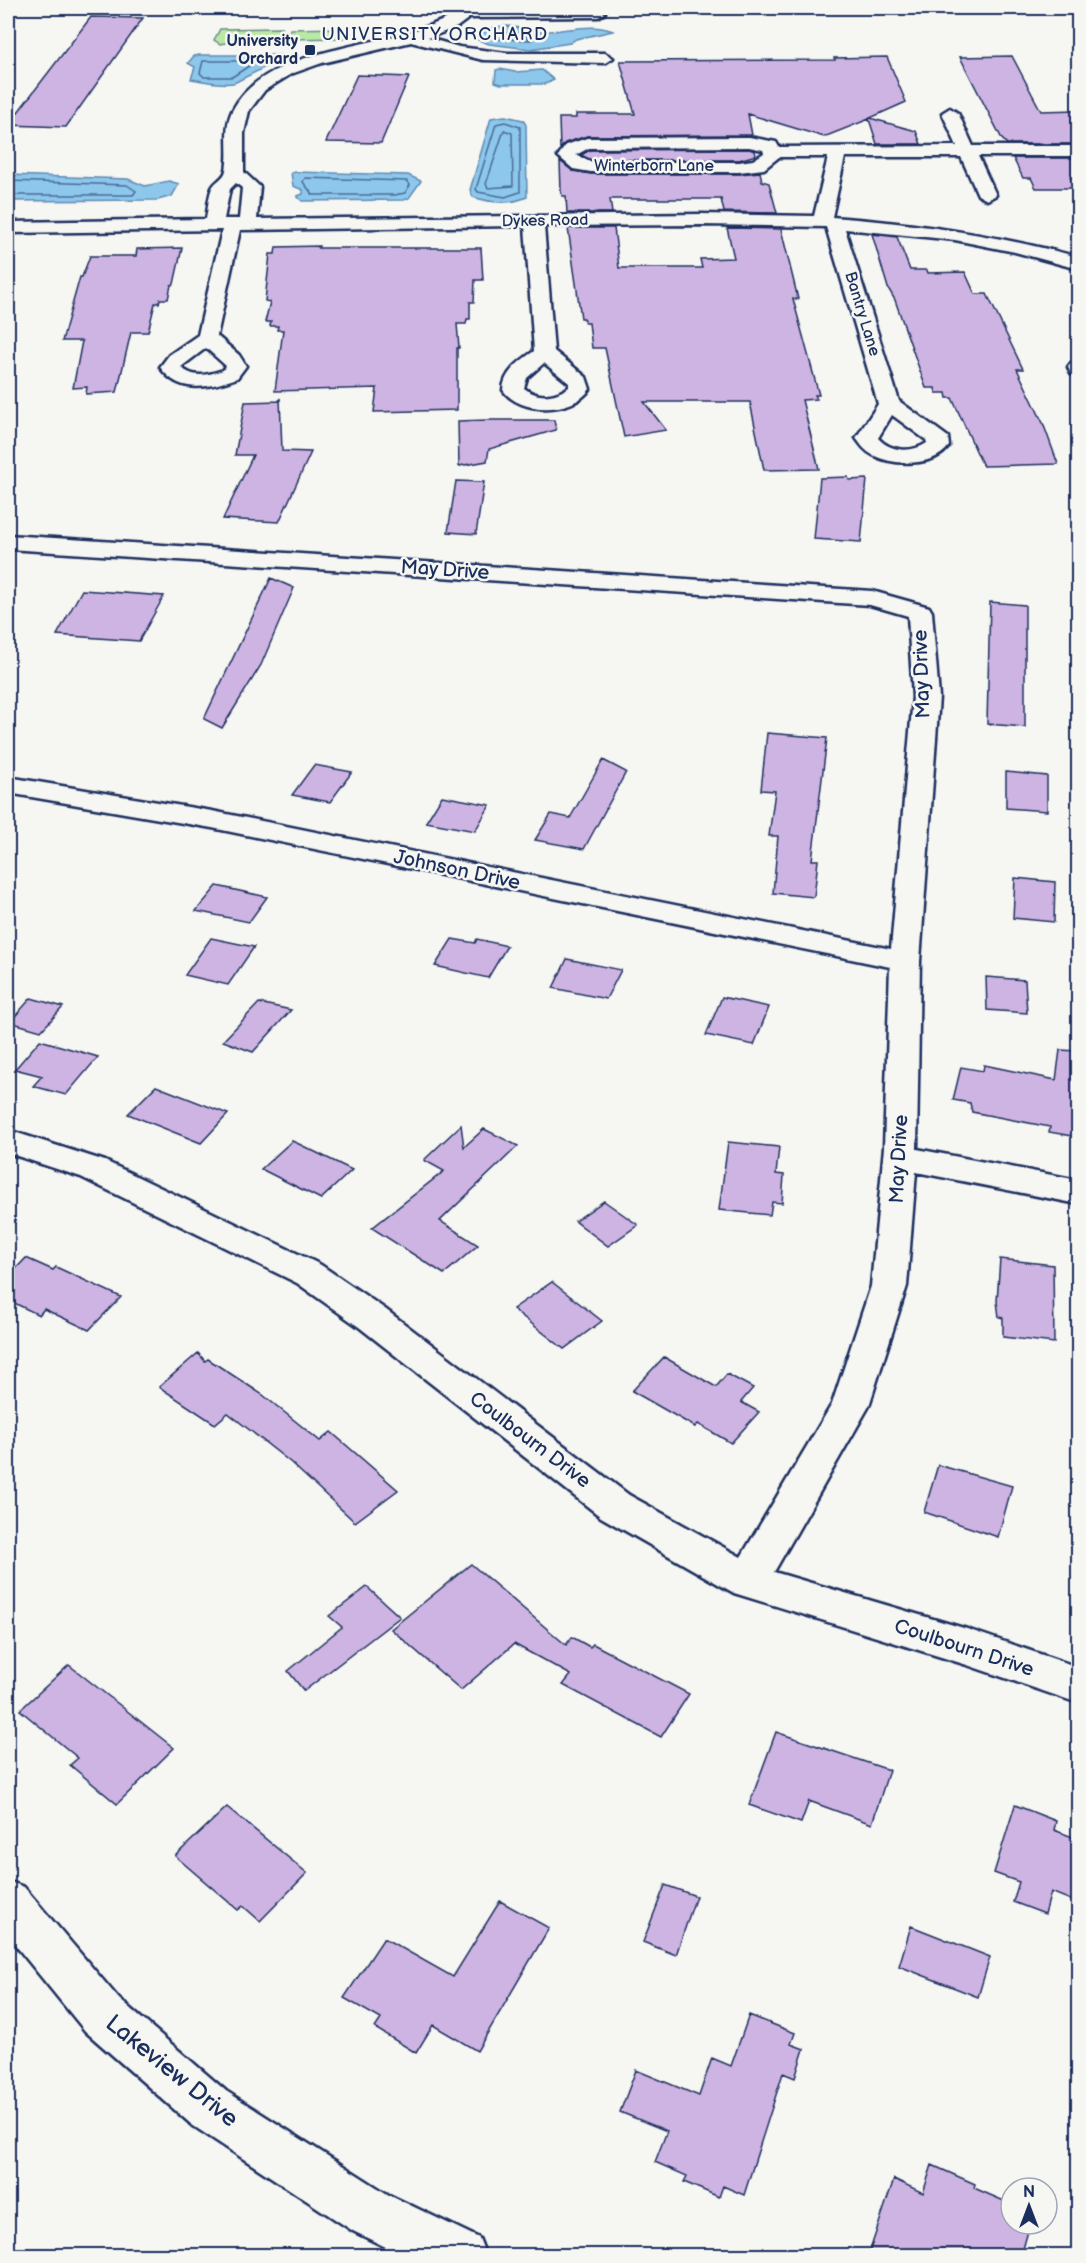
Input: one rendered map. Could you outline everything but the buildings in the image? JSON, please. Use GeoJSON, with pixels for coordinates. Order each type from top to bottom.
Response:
{"type":"FeatureCollection","features":[{"type":"Feature","properties":{"kind":"street"},"geometry":{"type":"LineString","coordinates":[[231,225],[221,188],[235,174],[237,122],[241,109],[262,86],[278,76],[319,59],[439,29],[471,11],[598,13]]}},
{"type":"Feature","properties":{"kind":"street"},"geometry":{"type":"LineString","coordinates":[[411,37],[435,46],[488,57],[605,58]]}},
{"type":"Feature","properties":{"kind":"street"},"geometry":{"type":"LineString","coordinates":[[950,113],[987,195]]}},
{"type":"Feature","properties":{"kind":"street","name":"Winterborn Lane"},"geometry":{"type":"LineString","coordinates":[[772,152],[770,146],[749,142],[587,143],[572,149],[567,156],[579,165],[591,167],[739,167],[758,165],[772,152],[1078,151]]}},
{"type":"Feature","properties":{"kind":"street"},"geometry":{"type":"LineString","coordinates":[[827,223],[838,152]]}},
{"type":"Feature","properties":{"kind":"street"},"geometry":{"type":"LineString","coordinates":[[207,338],[231,225],[251,187],[235,174]]}},
{"type":"Feature","properties":{"kind":"street"},"geometry":{"type":"LineString","coordinates":[[534,221],[544,353]]}},
{"type":"Feature","properties":{"kind":"street","name":"Dykes Road"},"geometry":{"type":"LineString","coordinates":[[8,228],[534,221],[827,223],[956,236],[1078,263]]}},
{"type":"Feature","properties":{"kind":"street","name":"Bantry Lane"},"geometry":{"type":"LineString","coordinates":[[827,223],[889,404]]}},
{"type":"Feature","properties":{"kind":"street","name":"May Drive"},"geometry":{"type":"LineString","coordinates":[[8,542],[872,598],[920,612],[926,697],[905,961],[900,1157],[889,1286],[850,1406],[748,1581]]}},
{"type":"Feature","properties":{"kind":"street","name":"Johnson Drive"},"geometry":{"type":"LineString","coordinates":[[8,784],[282,832],[549,890],[905,961]]}},
{"type":"Feature","properties":{"kind":"street","name":"Coulbourn Drive"},"geometry":{"type":"LineString","coordinates":[[8,1141],[93,1169],[309,1274],[372,1318],[615,1506],[748,1581],[967,1647],[1078,1685]]}},
{"type":"Feature","properties":{"kind":"street"},"geometry":{"type":"LineString","coordinates":[[900,1157],[1078,1192]]}},
{"type":"Feature","properties":{"kind":"street","name":"Lakeview Drive"},"geometry":{"type":"LineString","coordinates":[[8,1902],[102,2015],[209,2108],[371,2213],[461,2256]]}},
{"type":"Feature","properties":{"kind":"green space"},"geometry":{"type":"Polygon","coordinates":[[[282,28],[279,39],[246,39],[220,44],[214,40],[220,29],[282,28]]]}},
{"type":"Feature","properties":{"kind":"green space"},"geometry":{"type":"Polygon","coordinates":[[[344,28],[344,38],[289,39],[290,29],[344,28]]]}},
{"type":"Feature","properties":{"kind":"water"},"geometry":{"type":"Polygon","coordinates":[[[507,26],[531,31],[594,27],[613,31],[576,39],[570,43],[530,49],[489,44],[473,38],[493,27],[507,26]]]}},
{"type":"Feature","properties":{"kind":"water"},"geometry":{"type":"Polygon","coordinates":[[[280,55],[268,59],[273,63],[234,83],[222,84],[191,79],[195,67],[188,63],[194,56],[280,55]]]}},
{"type":"Feature","properties":{"kind":"water"},"geometry":{"type":"Polygon","coordinates":[[[496,70],[515,72],[542,70],[554,80],[545,84],[501,84],[495,82],[496,70]]]}},
{"type":"Feature","properties":{"kind":"water"},"geometry":{"type":"Polygon","coordinates":[[[505,116],[523,120],[526,125],[527,197],[500,202],[473,197],[470,190],[491,118],[505,116]]]}},
{"type":"Feature","properties":{"kind":"water"},"geometry":{"type":"Polygon","coordinates":[[[291,173],[408,175],[421,181],[409,198],[404,200],[302,201],[297,196],[303,194],[303,190],[293,186],[291,173]]]}},
{"type":"Feature","properties":{"kind":"water"},"geometry":{"type":"Polygon","coordinates":[[[8,175],[128,179],[145,186],[169,181],[179,184],[172,196],[158,200],[8,201],[8,175]]]}},
{"type":"Feature","properties":{"kind":"place","name":"University Orchard"},"geometry":{"type":"Point","coordinates":[310,50]}},
{"type":"Feature","properties":{"kind":"district","name":"UNIVERSITY ORCHARD"},"geometry":{"type":"Point","coordinates":[435,34]}}]}
